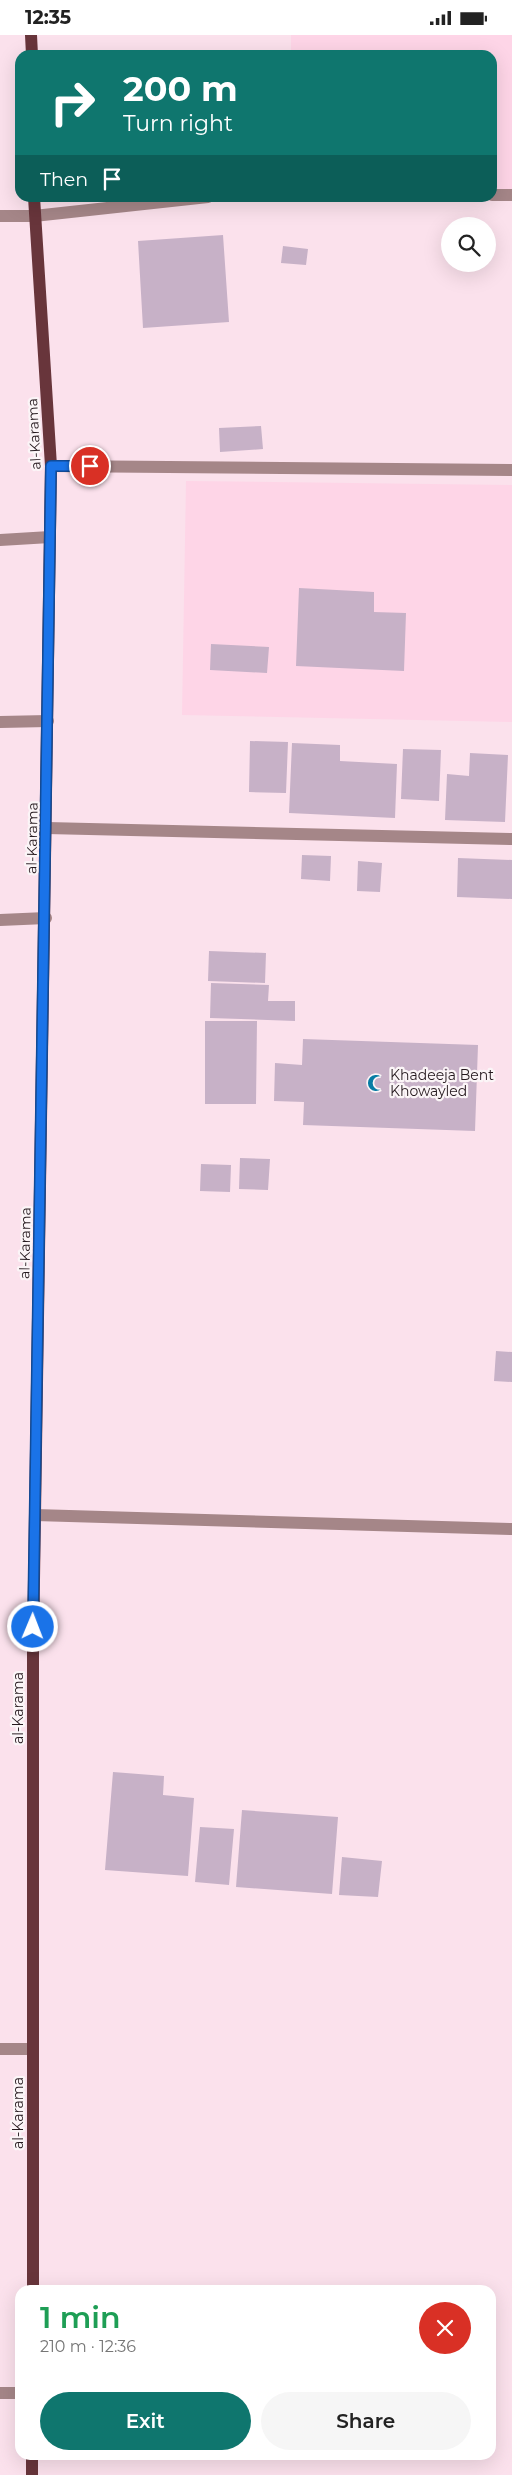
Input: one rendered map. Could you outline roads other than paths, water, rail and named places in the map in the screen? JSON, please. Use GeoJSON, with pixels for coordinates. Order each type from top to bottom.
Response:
{"type":"FeatureCollection","features":[{"type":"Feature","properties":{"kind":"main road"},"geometry":{"type":"LineString","coordinates":[[31,35],[32,50]]}},
{"type":"Feature","properties":{"kind":"main road","name":"al-Karama"},"geometry":{"type":"LineString","coordinates":[[33,2285],[32,1645],[46,918],[51,466],[34,202]]}},
{"type":"Feature","properties":{"kind":"main road"},"geometry":{"type":"LineString","coordinates":[[32,2460],[32,2475]]}},
{"type":"Feature","properties":{"kind":"lane"},"geometry":{"type":"LineString","coordinates":[[497,195],[512,195]]}},
{"type":"Feature","properties":{"kind":"lane"},"geometry":{"type":"LineString","coordinates":[[0,216],[34,216],[162,202]]}},
{"type":"Feature","properties":{"kind":"lane"},"geometry":{"type":"LineString","coordinates":[[51,466],[512,471]]}},
{"type":"Feature","properties":{"kind":"lane"},"geometry":{"type":"LineString","coordinates":[[0,540],[50,537]]}},
{"type":"Feature","properties":{"kind":"lane"},"geometry":{"type":"LineString","coordinates":[[0,722],[48,721]]}},
{"type":"Feature","properties":{"kind":"lane"},"geometry":{"type":"LineString","coordinates":[[47,828],[512,839]]}},
{"type":"Feature","properties":{"kind":"lane"},"geometry":{"type":"LineString","coordinates":[[0,920],[46,918]]}},
{"type":"Feature","properties":{"kind":"lane"},"geometry":{"type":"LineString","coordinates":[[35,1515],[512,1529]]}},
{"type":"Feature","properties":{"kind":"lane"},"geometry":{"type":"LineString","coordinates":[[0,2049],[33,2049]]}},
{"type":"Feature","properties":{"kind":"lane"},"geometry":{"type":"LineString","coordinates":[[0,2393],[15,2393]]}},
{"type":"Feature","properties":{"kind":"place","name":"Khadeeja Bent Khowayled"},"geometry":{"type":"Point","coordinates":[376,1083]}}]}
